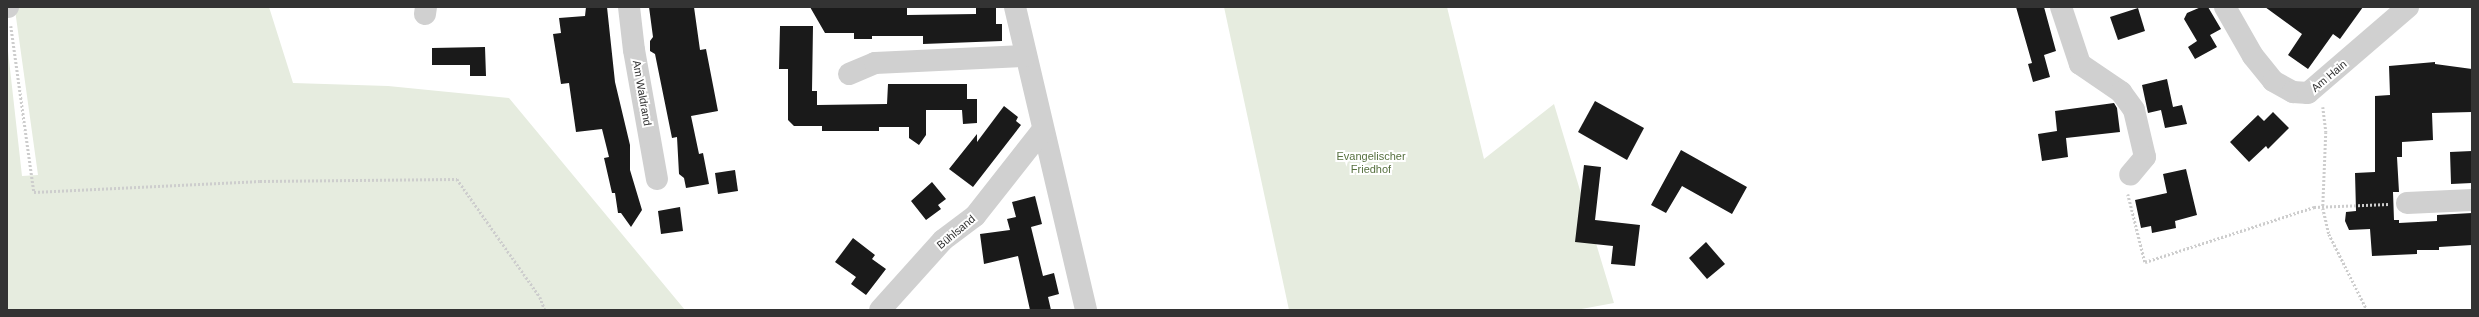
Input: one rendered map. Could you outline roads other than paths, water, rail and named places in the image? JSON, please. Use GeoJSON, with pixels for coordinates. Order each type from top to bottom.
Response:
{"type":"FeatureCollection","features":[{"type":"Feature","properties":{"kind":"street","name":"Am Waldrand"},"geometry":{"type":"LineString","coordinates":[[629,7],[634,50],[657,179]]}},
{"type":"Feature","properties":{"kind":"street"},"geometry":{"type":"LineString","coordinates":[[1015,7],[1042,131],[1086,310]]}},
{"type":"Feature","properties":{"kind":"street"},"geometry":{"type":"LineString","coordinates":[[2061,7],[2080,64],[2121,92],[2134,110],[2145,157],[2130,174]]}},
{"type":"Feature","properties":{"kind":"street","name":"Am Hain"},"geometry":{"type":"LineString","coordinates":[[2225,7],[2253,56],[2273,81],[2293,92],[2308,93],[2320,85],[2408,7]]}},
{"type":"Feature","properties":{"kind":"street"},"geometry":{"type":"LineString","coordinates":[[849,74],[875,63],[1026,56]]}},
{"type":"Feature","properties":{"kind":"street","name":"Bühlsand"},"geometry":{"type":"LineString","coordinates":[[880,310],[943,240],[976,216],[1042,131]]}},
{"type":"Feature","properties":{"kind":"street"},"geometry":{"type":"LineString","coordinates":[[2407,203],[2472,200]]}},
{"type":"Feature","properties":{"kind":"park label","name":"Evangelischer Friedhof"},"geometry":{"type":"Point","coordinates":[1371,163]}}]}
